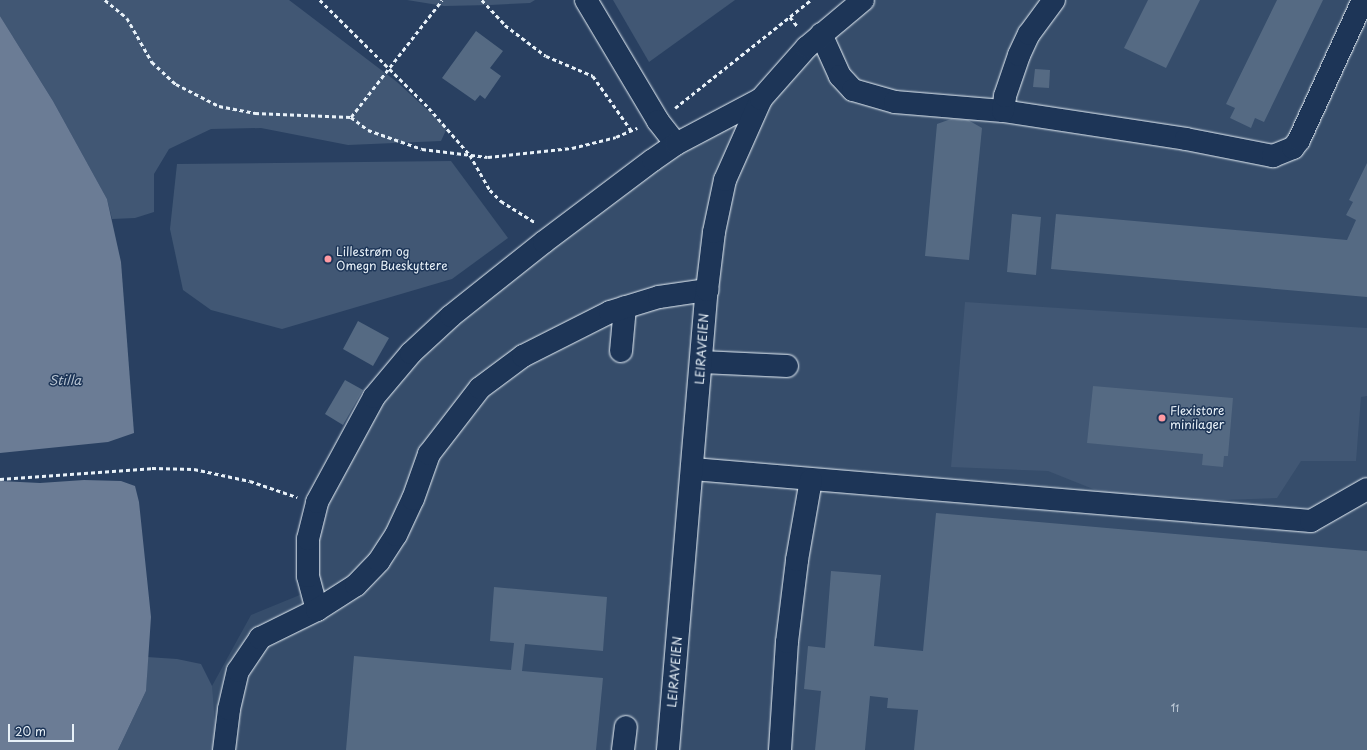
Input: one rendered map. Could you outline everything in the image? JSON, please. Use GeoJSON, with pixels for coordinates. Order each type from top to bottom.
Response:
{"type":"FeatureCollection","features":[{"type":"Feature","properties":{"kind":"street"},"geometry":{"type":"LineString","coordinates":[[586,0],[658,121],[676,144]]}},
{"type":"Feature","properties":{"kind":"street","name":"LEIRAVEIEN"},"geometry":{"type":"LineString","coordinates":[[668,750],[707,290],[714,232],[725,180],[761,99],[821,34],[863,0]]}},
{"type":"Feature","properties":{"kind":"street"},"geometry":{"type":"LineString","coordinates":[[1003,111],[1005,96],[1019,56],[1029,34],[1054,0]]}},
{"type":"Feature","properties":{"kind":"street"},"geometry":{"type":"LineString","coordinates":[[821,34],[840,76],[854,90],[895,102],[1003,111],[1186,139],[1251,153],[1273,156],[1284,154],[1293,148],[1306,127],[1363,0]]}},
{"type":"Feature","properties":{"kind":"street"},"geometry":{"type":"LineString","coordinates":[[317,610],[308,576],[308,540],[316,502],[374,397],[411,353],[451,316],[544,242],[676,144],[761,99]]}},
{"type":"Feature","properties":{"kind":"street"},"geometry":{"type":"LineString","coordinates":[[224,750],[229,709],[238,671],[260,638],[317,610],[356,585],[379,561],[396,535],[413,499],[429,454],[480,388],[523,356],[564,333],[625,307],[658,297],[707,290]]}},
{"type":"Feature","properties":{"kind":"street"},"geometry":{"type":"LineString","coordinates":[[621,351],[625,307]]}},
{"type":"Feature","properties":{"kind":"street"},"geometry":{"type":"LineString","coordinates":[[702,362],[787,366]]}},
{"type":"Feature","properties":{"kind":"street"},"geometry":{"type":"LineString","coordinates":[[693,469],[1311,521],[1367,489]]}},
{"type":"Feature","properties":{"kind":"street"},"geometry":{"type":"LineString","coordinates":[[780,750],[788,635],[797,560],[811,480]]}},
{"type":"Feature","properties":{"kind":"street"},"geometry":{"type":"LineString","coordinates":[[623,750],[626,727]]}},
{"type":"Feature","properties":{"kind":"path"},"geometry":{"type":"LineString","coordinates":[[105,0],[127,18],[152,62],[176,84],[219,106],[255,113],[351,117],[368,130],[422,149],[488,157],[572,148],[616,138],[631,130],[593,76],[546,56],[505,25],[482,0]]}},
{"type":"Feature","properties":{"kind":"path"},"geometry":{"type":"LineString","coordinates":[[320,0],[429,108],[470,155],[490,190],[501,201],[538,223],[544,242]]}},
{"type":"Feature","properties":{"kind":"path"},"geometry":{"type":"LineString","coordinates":[[351,117],[390,69],[442,0]]}},
{"type":"Feature","properties":{"kind":"path"},"geometry":{"type":"LineString","coordinates":[[658,121],[811,0]]}},
{"type":"Feature","properties":{"kind":"path"},"geometry":{"type":"LineString","coordinates":[[2,479],[152,468],[194,469],[250,482],[316,502]]}},
{"type":"Feature","properties":{"kind":"shaded area"},"geometry":{"type":"Polygon","coordinates":[[[0,0],[289,0],[397,82],[447,128],[441,141],[348,145],[261,128],[211,129],[169,149],[154,174],[154,212],[135,218],[112,219],[107,199],[53,101],[0,16],[0,0]]]}},
{"type":"Feature","properties":{"kind":"shaded area"},"geometry":{"type":"Polygon","coordinates":[[[407,0],[535,0],[530,3],[444,6],[407,0]]]}},
{"type":"Feature","properties":{"kind":"shaded area"},"geometry":{"type":"Polygon","coordinates":[[[613,0],[735,0],[649,62],[613,0]]]}},
{"type":"Feature","properties":{"kind":"shaded area"},"geometry":{"type":"Polygon","coordinates":[[[871,0],[1367,0],[1367,750],[209,750],[212,686],[251,615],[312,590],[310,560],[335,459],[390,366],[625,177],[742,113],[871,0]]]}},
{"type":"Feature","properties":{"kind":"shaded area","name":"Lillestrøm og Omegn Bueskyttere"},"geometry":{"type":"Polygon","coordinates":[[[451,161],[508,238],[452,279],[282,329],[211,310],[183,290],[170,229],[177,164],[451,161]]]}},
{"type":"Feature","properties":{"kind":"shaded area"},"geometry":{"type":"Polygon","coordinates":[[[965,302],[1367,328],[1367,396],[1361,397],[1356,461],[1301,461],[1277,498],[1168,502],[1098,491],[1048,471],[951,467],[965,302]]]}},
{"type":"Feature","properties":{"kind":"shaded area"},"geometry":{"type":"Polygon","coordinates":[[[147,657],[177,659],[201,664],[212,686],[217,750],[118,750],[146,691],[147,657]]]}},
{"type":"Feature","properties":{"kind":"water","name":"Stilla"},"geometry":{"type":"Polygon","coordinates":[[[0,16],[53,101],[107,199],[121,262],[134,433],[108,442],[0,453],[0,16]]]}},
{"type":"Feature","properties":{"kind":"water"},"geometry":{"type":"Polygon","coordinates":[[[84,480],[121,481],[135,486],[139,502],[151,617],[146,691],[118,750],[0,750],[0,481],[40,483],[84,480]]]}},
{"type":"Feature","properties":{"kind":"building"},"geometry":{"type":"Polygon","coordinates":[[[1148,0],[1200,0],[1166,68],[1124,48],[1148,0]]]}},
{"type":"Feature","properties":{"kind":"building"},"geometry":{"type":"Polygon","coordinates":[[[1277,0],[1323,0],[1264,122],[1255,118],[1251,128],[1230,118],[1235,108],[1226,104],[1277,0]]]}},
{"type":"Feature","properties":{"kind":"building"},"geometry":{"type":"Polygon","coordinates":[[[476,31],[503,51],[490,68],[501,76],[485,99],[480,95],[475,101],[442,78],[476,31]]]}},
{"type":"Feature","properties":{"kind":"building"},"geometry":{"type":"Polygon","coordinates":[[[1035,69],[1050,70],[1049,88],[1033,87],[1035,69]]]}},
{"type":"Feature","properties":{"kind":"building"},"geometry":{"type":"Polygon","coordinates":[[[951,119],[968,120],[982,128],[969,260],[925,256],[937,124],[951,119]]]}},
{"type":"Feature","properties":{"kind":"building"},"geometry":{"type":"Polygon","coordinates":[[[1367,163],[1367,297],[1051,269],[1056,214],[1347,240],[1356,220],[1346,215],[1353,202],[1349,200],[1367,163]]]}},
{"type":"Feature","properties":{"kind":"building"},"geometry":{"type":"Polygon","coordinates":[[[1012,214],[1041,217],[1036,275],[1007,272],[1012,214]]]}},
{"type":"Feature","properties":{"kind":"building"},"geometry":{"type":"Polygon","coordinates":[[[358,321],[389,338],[373,366],[343,349],[358,321]]]}},
{"type":"Feature","properties":{"kind":"building"},"geometry":{"type":"Polygon","coordinates":[[[345,380],[363,390],[343,425],[325,414],[345,380]]]}},
{"type":"Feature","properties":{"kind":"building"},"geometry":{"type":"Polygon","coordinates":[[[1093,386],[1233,398],[1228,456],[1224,456],[1223,467],[1202,465],[1203,454],[1087,443],[1093,386]]]}},
{"type":"Feature","properties":{"kind":"building"},"geometry":{"type":"Polygon","coordinates":[[[936,513],[1367,551],[1367,750],[914,750],[918,710],[887,708],[888,698],[870,696],[865,750],[815,750],[821,691],[804,689],[808,646],[825,648],[831,571],[881,575],[874,646],[923,651],[936,513]]]}},
{"type":"Feature","properties":{"kind":"building"},"geometry":{"type":"Polygon","coordinates":[[[494,587],[607,597],[603,651],[525,644],[522,671],[603,678],[596,750],[346,750],[354,656],[511,670],[514,643],[490,641],[494,587]]]}},
{"type":"Feature","properties":{"kind":"place","name":"Lillestrøm og Omegn Bueskyttere"},"geometry":{"type":"Point","coordinates":[328,259]}},
{"type":"Feature","properties":{"kind":"place","name":"Flexistore minilager"},"geometry":{"type":"Point","coordinates":[1162,418]}}]}
